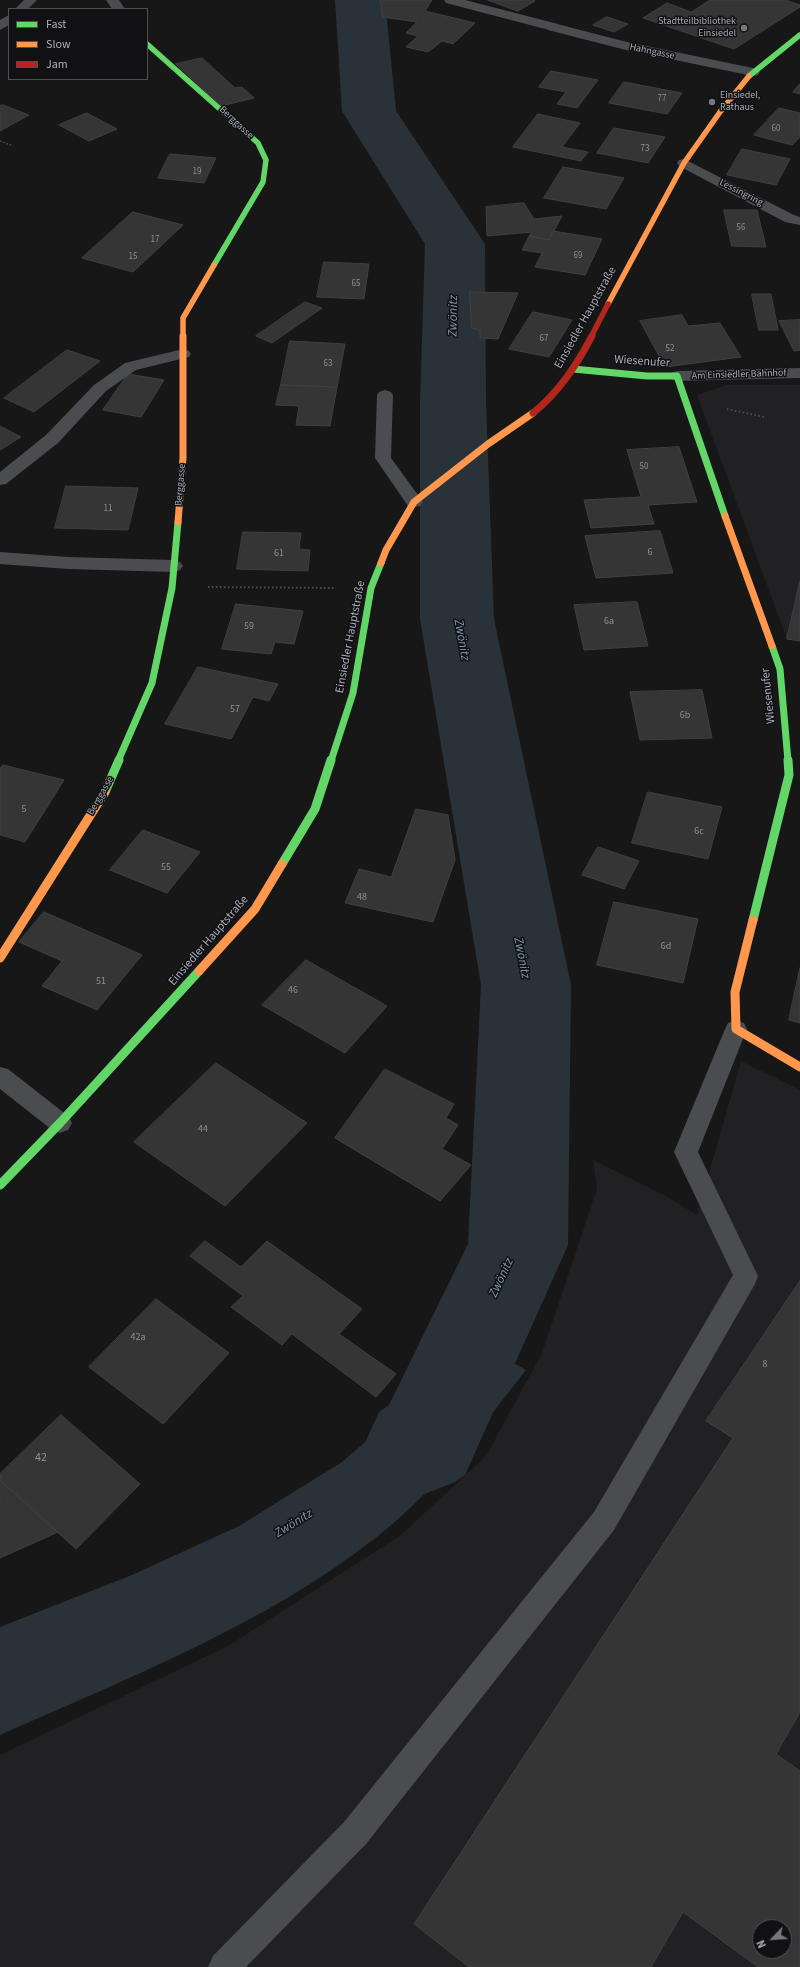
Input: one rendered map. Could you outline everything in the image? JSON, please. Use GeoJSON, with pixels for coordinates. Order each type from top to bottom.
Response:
{"type":"FeatureCollection","features":[{"type":"Feature","properties":{"kind":"street"},"geometry":{"type":"LineString","coordinates":[[22,8],[31,0]]}},
{"type":"Feature","properties":{"kind":"street"},"geometry":{"type":"LineString","coordinates":[[112,0],[118,8]]}},
{"type":"Feature","properties":{"kind":"street","name":"Hahngasse"},"geometry":{"type":"LineString","coordinates":[[450,0],[626,46],[753,72]]}},
{"type":"Feature","properties":{"kind":"street","name":"Einsiedler Hauptstraße"},"geometry":{"type":"LineString","coordinates":[[0,1185],[60,1124],[255,909],[316,809],[353,693],[371,588],[386,550],[414,502],[488,444],[543,406],[573,369],[684,164],[720,112],[753,72],[797,39]]}},
{"type":"Feature","properties":{"kind":"street","name":"Berggasse"},"geometry":{"type":"LineString","coordinates":[[0,958],[108,787],[152,683],[172,588],[174,566],[183,458],[183,318],[263,182],[266,160],[258,143],[148,45]]}},
{"type":"Feature","properties":{"kind":"street","name":"Lessingring"},"geometry":{"type":"LineString","coordinates":[[684,164],[790,219],[800,221]]}},
{"type":"Feature","properties":{"kind":"street"},"geometry":{"type":"LineString","coordinates":[[0,480],[52,439],[100,388],[131,366],[183,354]]}},
{"type":"Feature","properties":{"kind":"street","name":"Wiesenufer"},"geometry":{"type":"LineString","coordinates":[[573,369],[647,376],[677,376],[687,410],[780,669],[789,775],[735,992],[736,1029]]}},
{"type":"Feature","properties":{"kind":"street","name":"Am Einsiedler Bahnhof"},"geometry":{"type":"LineString","coordinates":[[677,376],[800,373]]}},
{"type":"Feature","properties":{"kind":"street"},"geometry":{"type":"LineString","coordinates":[[385,395],[383,458],[414,502]]}},
{"type":"Feature","properties":{"kind":"street"},"geometry":{"type":"LineString","coordinates":[[0,558],[68,563],[174,566]]}},
{"type":"Feature","properties":{"kind":"street"},"geometry":{"type":"LineString","coordinates":[[224,1967],[356,1833],[604,1521],[746,1276],[686,1152],[736,1029],[800,1067]]}},
{"type":"Feature","properties":{"kind":"street"},"geometry":{"type":"LineString","coordinates":[[0,1076],[60,1124]]}},
{"type":"Feature","properties":{"kind":"path"},"geometry":{"type":"LineString","coordinates":[[0,141],[13,146]]}},
{"type":"Feature","properties":{"kind":"path"},"geometry":{"type":"LineString","coordinates":[[243,586],[371,588]]}},
{"type":"Feature","properties":{"kind":"shaded area"},"geometry":{"type":"Polygon","coordinates":[[[727,385],[800,385],[800,641],[787,639],[697,395],[727,385]]]}},
{"type":"Feature","properties":{"kind":"shaded area"},"geometry":{"type":"Polygon","coordinates":[[[741,1061],[800,1090],[800,1967],[0,1967],[0,1755],[228,1646],[401,1535],[486,1456],[542,1353],[597,1189],[593,1160],[666,1196],[697,1215],[741,1061]]]}},
{"type":"Feature","properties":{"kind":"water"},"geometry":{"type":"Polygon","coordinates":[[[451,1327],[526,1370],[475,1436],[439,1479],[399,1518],[378,1536],[335,1567],[290,1596],[243,1623],[147,1670],[0,1735],[0,1627],[132,1575],[239,1526],[342,1462],[394,1417],[451,1327]]]}},
{"type":"Feature","properties":{"kind":"building"},"geometry":{"type":"Polygon","coordinates":[[[381,0],[432,0],[425,11],[475,23],[453,44],[442,41],[428,52],[406,47],[418,36],[406,33],[417,22],[383,17],[381,0]]]}},
{"type":"Feature","properties":{"kind":"building"},"geometry":{"type":"Polygon","coordinates":[[[488,0],[532,0],[535,1],[518,11],[488,0]]]}},
{"type":"Feature","properties":{"kind":"building"},"geometry":{"type":"Polygon","coordinates":[[[710,0],[785,0],[800,5],[800,7],[734,49],[643,18],[667,3],[691,12],[710,0]]]}},
{"type":"Feature","properties":{"kind":"building"},"geometry":{"type":"Polygon","coordinates":[[[607,17],[628,24],[614,32],[593,25],[607,17]]]}},
{"type":"Feature","properties":{"kind":"building"},"geometry":{"type":"Polygon","coordinates":[[[202,58],[235,88],[242,87],[254,98],[221,106],[176,64],[202,58]]]}},
{"type":"Feature","properties":{"kind":"building"},"geometry":{"type":"Polygon","coordinates":[[[551,71],[598,80],[577,108],[557,104],[566,92],[539,87],[551,71]]]}},
{"type":"Feature","properties":{"kind":"building"},"geometry":{"type":"Polygon","coordinates":[[[624,82],[682,93],[667,114],[609,103],[624,82]]]}},
{"type":"Feature","properties":{"kind":"building"},"geometry":{"type":"Polygon","coordinates":[[[800,84],[800,94],[793,92],[800,84]]]}},
{"type":"Feature","properties":{"kind":"building"},"geometry":{"type":"Polygon","coordinates":[[[3,105],[29,115],[0,131],[0,106],[3,105]]]}},
{"type":"Feature","properties":{"kind":"building"},"geometry":{"type":"Polygon","coordinates":[[[779,108],[800,113],[800,137],[792,145],[754,135],[779,108]]]}},
{"type":"Feature","properties":{"kind":"building"},"geometry":{"type":"Polygon","coordinates":[[[87,113],[117,129],[89,141],[59,125],[87,113]]]}},
{"type":"Feature","properties":{"kind":"building"},"geometry":{"type":"Polygon","coordinates":[[[538,114],[580,123],[562,147],[588,152],[581,161],[513,147],[538,114]]]}},
{"type":"Feature","properties":{"kind":"building"},"geometry":{"type":"Polygon","coordinates":[[[614,128],[665,137],[648,163],[597,153],[614,128]]]}},
{"type":"Feature","properties":{"kind":"building"},"geometry":{"type":"Polygon","coordinates":[[[742,149],[790,159],[776,185],[727,175],[742,149]]]}},
{"type":"Feature","properties":{"kind":"building"},"geometry":{"type":"Polygon","coordinates":[[[170,154],[216,158],[204,183],[158,178],[170,154]]]}},
{"type":"Feature","properties":{"kind":"building"},"geometry":{"type":"Polygon","coordinates":[[[563,167],[624,178],[606,209],[544,198],[563,167]]]}},
{"type":"Feature","properties":{"kind":"building"},"geometry":{"type":"Polygon","coordinates":[[[524,203],[534,219],[562,216],[549,240],[529,236],[532,232],[487,236],[486,207],[524,203]]]}},
{"type":"Feature","properties":{"kind":"building"},"geometry":{"type":"Polygon","coordinates":[[[724,210],[757,210],[766,247],[732,246],[724,210]]]}},
{"type":"Feature","properties":{"kind":"building"},"geometry":{"type":"Polygon","coordinates":[[[133,212],[183,225],[133,272],[82,258],[133,212]]]}},
{"type":"Feature","properties":{"kind":"building"},"geometry":{"type":"Polygon","coordinates":[[[553,231],[602,239],[585,275],[535,267],[542,253],[522,250],[529,236],[549,240],[553,231]]]}},
{"type":"Feature","properties":{"kind":"building"},"geometry":{"type":"Polygon","coordinates":[[[324,262],[369,264],[364,299],[317,297],[324,262]]]}},
{"type":"Feature","properties":{"kind":"building"},"geometry":{"type":"Polygon","coordinates":[[[470,292],[518,293],[498,339],[480,338],[480,330],[472,328],[470,292]]]}},
{"type":"Feature","properties":{"kind":"building"},"geometry":{"type":"Polygon","coordinates":[[[752,294],[771,294],[778,330],[759,330],[752,294]]]}},
{"type":"Feature","properties":{"kind":"building"},"geometry":{"type":"Polygon","coordinates":[[[305,302],[322,308],[272,343],[256,336],[305,302]]]}},
{"type":"Feature","properties":{"kind":"building"},"geometry":{"type":"Polygon","coordinates":[[[533,312],[572,320],[549,357],[509,349],[533,312]]]}},
{"type":"Feature","properties":{"kind":"building"},"geometry":{"type":"Polygon","coordinates":[[[682,315],[688,326],[720,323],[741,357],[665,367],[640,321],[682,315]]]}},
{"type":"Feature","properties":{"kind":"building"},"geometry":{"type":"Polygon","coordinates":[[[800,320],[800,350],[794,351],[779,321],[800,320]]]}},
{"type":"Feature","properties":{"kind":"building"},"geometry":{"type":"Polygon","coordinates":[[[290,341],[345,344],[337,387],[281,385],[290,341]]]}},
{"type":"Feature","properties":{"kind":"building"},"geometry":{"type":"Polygon","coordinates":[[[67,350],[100,361],[34,412],[4,398],[67,350]]]}},
{"type":"Feature","properties":{"kind":"building"},"geometry":{"type":"Polygon","coordinates":[[[128,374],[164,380],[141,417],[103,410],[128,374]]]}},
{"type":"Feature","properties":{"kind":"building"},"geometry":{"type":"Polygon","coordinates":[[[281,385],[337,387],[330,426],[296,425],[299,406],[276,405],[281,385]]]}},
{"type":"Feature","properties":{"kind":"building"},"geometry":{"type":"Polygon","coordinates":[[[0,426],[21,437],[0,450],[0,426]]]}},
{"type":"Feature","properties":{"kind":"building"},"geometry":{"type":"Polygon","coordinates":[[[679,447],[697,502],[648,505],[654,524],[591,528],[584,500],[641,497],[627,450],[679,447]]]}},
{"type":"Feature","properties":{"kind":"building"},"geometry":{"type":"Polygon","coordinates":[[[66,486],[138,488],[128,530],[55,528],[66,486]]]}},
{"type":"Feature","properties":{"kind":"building"},"geometry":{"type":"Polygon","coordinates":[[[660,531],[673,573],[596,578],[585,536],[660,531]]]}},
{"type":"Feature","properties":{"kind":"building"},"geometry":{"type":"Polygon","coordinates":[[[243,532],[301,533],[299,549],[310,550],[308,571],[237,569],[243,532]]]}},
{"type":"Feature","properties":{"kind":"building"},"geometry":{"type":"Polygon","coordinates":[[[800,581],[800,641],[787,639],[800,581]]]}},
{"type":"Feature","properties":{"kind":"building"},"geometry":{"type":"Polygon","coordinates":[[[637,602],[648,646],[584,650],[574,605],[637,602]]]}},
{"type":"Feature","properties":{"kind":"building"},"geometry":{"type":"Polygon","coordinates":[[[236,604],[303,611],[294,644],[275,642],[271,654],[222,649],[236,604]]]}},
{"type":"Feature","properties":{"kind":"building"},"geometry":{"type":"Polygon","coordinates":[[[198,667],[278,684],[269,701],[253,697],[231,739],[165,724],[198,667]]]}},
{"type":"Feature","properties":{"kind":"building"},"geometry":{"type":"Polygon","coordinates":[[[702,690],[712,738],[640,740],[630,692],[702,690]]]}},
{"type":"Feature","properties":{"kind":"building"},"geometry":{"type":"Polygon","coordinates":[[[3,765],[64,780],[25,842],[0,835],[0,769],[3,765]]]}},
{"type":"Feature","properties":{"kind":"building"},"geometry":{"type":"Polygon","coordinates":[[[648,792],[722,807],[708,859],[632,843],[648,792]]]}},
{"type":"Feature","properties":{"kind":"building"},"geometry":{"type":"Polygon","coordinates":[[[416,809],[448,815],[455,860],[433,922],[345,903],[359,869],[391,877],[416,809]]]}},
{"type":"Feature","properties":{"kind":"building"},"geometry":{"type":"Polygon","coordinates":[[[143,830],[200,852],[167,893],[110,870],[143,830]]]}},
{"type":"Feature","properties":{"kind":"building"},"geometry":{"type":"Polygon","coordinates":[[[598,847],[639,861],[624,889],[582,875],[598,847]]]}},
{"type":"Feature","properties":{"kind":"building"},"geometry":{"type":"Polygon","coordinates":[[[614,902],[698,919],[683,983],[597,965],[614,902]]]}},
{"type":"Feature","properties":{"kind":"building"},"geometry":{"type":"Polygon","coordinates":[[[44,912],[142,955],[97,1010],[42,986],[62,961],[19,942],[44,912]]]}},
{"type":"Feature","properties":{"kind":"building"},"geometry":{"type":"Polygon","coordinates":[[[306,960],[387,1006],[345,1053],[262,1005],[306,960]]]}},
{"type":"Feature","properties":{"kind":"building"},"geometry":{"type":"Polygon","coordinates":[[[800,968],[800,1023],[789,1020],[800,968]]]}},
{"type":"Feature","properties":{"kind":"building"},"geometry":{"type":"Polygon","coordinates":[[[216,1063],[307,1123],[225,1206],[134,1142],[216,1063]]]}},
{"type":"Feature","properties":{"kind":"building"},"geometry":{"type":"Polygon","coordinates":[[[385,1069],[454,1104],[446,1118],[458,1125],[442,1149],[471,1165],[440,1201],[335,1138],[385,1069]]]}},
{"type":"Feature","properties":{"kind":"building"},"geometry":{"type":"Polygon","coordinates":[[[205,1241],[241,1267],[267,1241],[362,1309],[339,1334],[396,1374],[376,1397],[292,1334],[282,1345],[231,1307],[243,1296],[190,1256],[205,1241]]]}},
{"type":"Feature","properties":{"kind":"building"},"geometry":{"type":"Polygon","coordinates":[[[800,1281],[800,1712],[776,1754],[800,1771],[800,1967],[758,1967],[683,1912],[651,1967],[469,1967],[414,1924],[733,1438],[706,1421],[800,1281]]]}},
{"type":"Feature","properties":{"kind":"building"},"geometry":{"type":"Polygon","coordinates":[[[156,1299],[229,1353],[163,1424],[89,1367],[156,1299]]]}},
{"type":"Feature","properties":{"kind":"building"},"geometry":{"type":"Polygon","coordinates":[[[61,1415],[140,1484],[76,1549],[0,1480],[0,1474],[61,1415]]]}},
{"type":"Feature","properties":{"kind":"building"},"geometry":{"type":"Polygon","coordinates":[[[0,1480],[58,1532],[0,1558],[0,1480]]]}},
{"type":"Feature","properties":{"kind":"waterway","name":"Zwönitz"},"geometry":{"type":"LineString","coordinates":[[360,0],[369,111],[455,244],[453,403],[457,619],[526,985],[518,1245],[427,1440],[417,1447]]}},
{"type":"Feature","properties":{"kind":"traffic: fast"},"geometry":{"type":"LineString","coordinates":[[749,76],[800,35]]}},
{"type":"Feature","properties":{"kind":"traffic: fast"},"geometry":{"type":"LineString","coordinates":[[148,45],[258,143],[266,160],[263,182],[214,265]]}},
{"type":"Feature","properties":{"kind":"traffic: fast"},"geometry":{"type":"LineString","coordinates":[[573,369],[647,376],[677,376],[725,516]]}},
{"type":"Feature","properties":{"kind":"traffic: fast"},"geometry":{"type":"LineString","coordinates":[[105,792],[152,683],[172,588],[178,522]]}},
{"type":"Feature","properties":{"kind":"traffic: fast"},"geometry":{"type":"LineString","coordinates":[[282,864],[315,809],[353,693],[371,588],[381,563]]}},
{"type":"Feature","properties":{"kind":"traffic: fast"},"geometry":{"type":"LineString","coordinates":[[753,920],[789,775],[780,669],[772,646]]}},
{"type":"Feature","properties":{"kind":"traffic: fast"},"geometry":{"type":"LineString","coordinates":[[0,1185],[60,1123],[199,971]]}},
{"type":"Feature","properties":{"kind":"traffic: slow"},"geometry":{"type":"LineString","coordinates":[[608,304],[684,163],[720,112],[749,76]]}},
{"type":"Feature","properties":{"kind":"traffic: slow"},"geometry":{"type":"LineString","coordinates":[[178,522],[183,458],[183,318],[214,265]]}},
{"type":"Feature","properties":{"kind":"traffic: slow"},"geometry":{"type":"LineString","coordinates":[[381,563],[386,550],[414,502],[488,444],[533,413]]}},
{"type":"Feature","properties":{"kind":"traffic: slow"},"geometry":{"type":"LineString","coordinates":[[725,516],[772,646]]}},
{"type":"Feature","properties":{"kind":"traffic: slow"},"geometry":{"type":"LineString","coordinates":[[0,958],[105,792]]}},
{"type":"Feature","properties":{"kind":"traffic: slow"},"geometry":{"type":"LineString","coordinates":[[199,971],[255,909],[282,864]]}},
{"type":"Feature","properties":{"kind":"traffic: slow"},"geometry":{"type":"LineString","coordinates":[[753,920],[735,992],[736,1029],[800,1067]]}},
{"type":"Feature","properties":{"kind":"traffic: jam"},"geometry":{"type":"LineString","coordinates":[[533,413],[546,403],[567,378],[585,349],[608,304]]}},
{"type":"Feature","properties":{"kind":"place","name":"Stadtteilbibliothek Einsiedel"},"geometry":{"type":"Point","coordinates":[744,28]}},
{"type":"Feature","properties":{"kind":"place","name":"Einsiedel, Rathaus"},"geometry":{"type":"Point","coordinates":[712,102]}}]}
